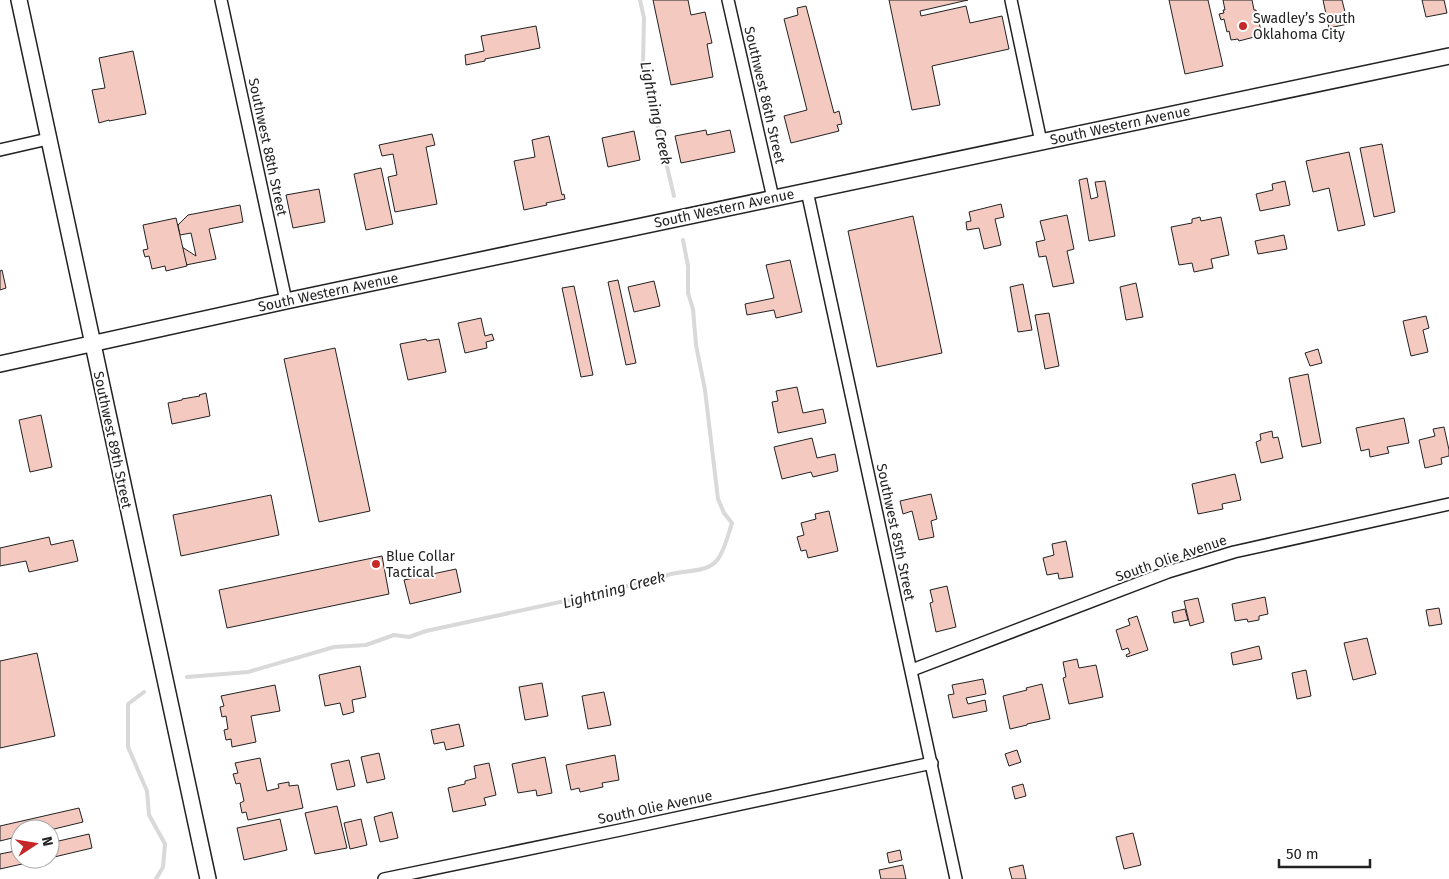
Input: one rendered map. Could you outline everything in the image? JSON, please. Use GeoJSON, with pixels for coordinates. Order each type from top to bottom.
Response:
{"type":"FeatureCollection","features":[{"type":"Feature","properties":{"kind":"main road","name":"Southwest 89th Street"},"geometry":{"type":"LineString","coordinates":[[19,0],[208,879]]}},
{"type":"Feature","properties":{"kind":"main road","name":"South Western Avenue"},"geometry":{"type":"LineString","coordinates":[[0,364],[286,300],[1449,56]]}},
{"type":"Feature","properties":{"kind":"street","name":"Southwest 88th Street"},"geometry":{"type":"LineString","coordinates":[[221,0],[286,300]]}},
{"type":"Feature","properties":{"kind":"street","name":"Southwest 86th Street"},"geometry":{"type":"LineString","coordinates":[[728,0],[773,198]]}},
{"type":"Feature","properties":{"kind":"street"},"geometry":{"type":"LineString","coordinates":[[1011,0],[1041,142]]}},
{"type":"Feature","properties":{"kind":"street"},"geometry":{"type":"LineString","coordinates":[[0,150],[48,139]]}},
{"type":"Feature","properties":{"kind":"street","name":"Southwest 85th Street"},"geometry":{"type":"LineString","coordinates":[[807,191],[956,879]]}},
{"type":"Feature","properties":{"kind":"street","name":"South Olie Avenue"},"geometry":{"type":"LineString","coordinates":[[912,670],[1176,569],[1234,552],[1449,504]]}},
{"type":"Feature","properties":{"kind":"street","name":"South Olie Avenue"},"geometry":{"type":"LineString","coordinates":[[384,879],[625,830],[932,763]]}},
{"type":"Feature","properties":{"kind":"building"},"geometry":{"type":"Polygon","coordinates":[[[653,0],[688,0],[691,15],[705,12],[712,43],[707,44],[713,77],[671,85],[653,0]]]}},
{"type":"Feature","properties":{"kind":"building"},"geometry":{"type":"Polygon","coordinates":[[[889,0],[968,0],[920,11],[921,16],[966,6],[970,23],[1002,16],[1009,49],[932,66],[940,105],[912,110],[889,0]]]}},
{"type":"Feature","properties":{"kind":"building"},"geometry":{"type":"Polygon","coordinates":[[[1169,0],[1208,0],[1223,66],[1185,74],[1169,0]]]}},
{"type":"Feature","properties":{"kind":"building","name":"Swadley’s South Oklahoma City"},"geometry":{"type":"Polygon","coordinates":[[[1223,0],[1252,0],[1262,35],[1239,41],[1238,39],[1231,40],[1224,19],[1221,20],[1219,14],[1224,13],[1223,10],[1225,10],[1223,0]]]}},
{"type":"Feature","properties":{"kind":"building"},"geometry":{"type":"Polygon","coordinates":[[[1323,0],[1342,0],[1348,24],[1329,28],[1323,0]]]}},
{"type":"Feature","properties":{"kind":"building"},"geometry":{"type":"Polygon","coordinates":[[[1422,0],[1444,0],[1447,13],[1426,17],[1422,0]]]}},
{"type":"Feature","properties":{"kind":"building"},"geometry":{"type":"Polygon","coordinates":[[[806,6],[834,113],[839,111],[842,124],[837,125],[839,131],[791,143],[784,116],[807,110],[784,19],[798,15],[797,8],[806,6]]]}},
{"type":"Feature","properties":{"kind":"building"},"geometry":{"type":"Polygon","coordinates":[[[536,26],[540,48],[485,59],[485,61],[466,65],[465,55],[484,51],[481,36],[536,26]]]}},
{"type":"Feature","properties":{"kind":"building"},"geometry":{"type":"Polygon","coordinates":[[[133,51],[146,114],[99,123],[92,90],[105,88],[99,58],[133,51]]]}},
{"type":"Feature","properties":{"kind":"building"},"geometry":{"type":"Polygon","coordinates":[[[706,130],[707,135],[730,130],[735,152],[681,163],[675,136],[706,130]]]}},
{"type":"Feature","properties":{"kind":"building"},"geometry":{"type":"Polygon","coordinates":[[[634,131],[640,160],[608,167],[602,138],[634,131]]]}},
{"type":"Feature","properties":{"kind":"building"},"geometry":{"type":"Polygon","coordinates":[[[432,134],[435,145],[426,147],[437,204],[395,212],[388,177],[397,175],[393,154],[382,156],[379,145],[432,134]]]}},
{"type":"Feature","properties":{"kind":"building"},"geometry":{"type":"Polygon","coordinates":[[[549,136],[562,195],[564,194],[565,199],[524,210],[514,161],[535,157],[532,140],[549,136]]]}},
{"type":"Feature","properties":{"kind":"building"},"geometry":{"type":"Polygon","coordinates":[[[1382,144],[1395,212],[1374,217],[1360,148],[1382,144]]]}},
{"type":"Feature","properties":{"kind":"building"},"geometry":{"type":"Polygon","coordinates":[[[1349,152],[1365,225],[1338,231],[1329,188],[1313,192],[1306,161],[1349,152]]]}},
{"type":"Feature","properties":{"kind":"building"},"geometry":{"type":"Polygon","coordinates":[[[381,168],[393,224],[366,230],[354,174],[381,168]]]}},
{"type":"Feature","properties":{"kind":"building"},"geometry":{"type":"Polygon","coordinates":[[[1087,178],[1091,199],[1098,197],[1095,182],[1105,181],[1115,236],[1089,241],[1079,180],[1087,178]]]}},
{"type":"Feature","properties":{"kind":"building"},"geometry":{"type":"Polygon","coordinates":[[[1285,181],[1290,205],[1260,211],[1256,194],[1273,190],[1272,184],[1285,181]]]}},
{"type":"Feature","properties":{"kind":"building"},"geometry":{"type":"Polygon","coordinates":[[[319,189],[325,222],[293,228],[286,195],[319,189]]]}},
{"type":"Feature","properties":{"kind":"building"},"geometry":{"type":"Polygon","coordinates":[[[1001,204],[1004,217],[995,219],[1001,245],[984,249],[979,228],[967,230],[966,222],[971,221],[969,212],[1001,204]]]}},
{"type":"Feature","properties":{"kind":"building"},"geometry":{"type":"Polygon","coordinates":[[[240,205],[243,222],[209,229],[216,259],[186,265],[182,247],[196,256],[191,233],[180,235],[178,225],[188,215],[240,205]]]}},
{"type":"Feature","properties":{"kind":"building"},"geometry":{"type":"Polygon","coordinates":[[[1067,215],[1074,249],[1067,251],[1074,283],[1053,287],[1046,256],[1039,257],[1036,242],[1045,240],[1040,221],[1067,215]]]}},
{"type":"Feature","properties":{"kind":"building"},"geometry":{"type":"Polygon","coordinates":[[[913,216],[942,353],[877,367],[848,231],[913,216]]]}},
{"type":"Feature","properties":{"kind":"building"},"geometry":{"type":"Polygon","coordinates":[[[1200,217],[1201,221],[1221,217],[1229,255],[1211,259],[1213,268],[1194,272],[1192,263],[1179,265],[1171,227],[1192,223],[1192,219],[1200,217]]]}},
{"type":"Feature","properties":{"kind":"building"},"geometry":{"type":"Polygon","coordinates":[[[176,218],[187,266],[166,271],[165,266],[152,269],[149,256],[145,257],[143,250],[148,249],[143,225],[176,218]]]}},
{"type":"Feature","properties":{"kind":"building"},"geometry":{"type":"Polygon","coordinates":[[[1284,235],[1287,249],[1258,254],[1255,241],[1284,235]]]}},
{"type":"Feature","properties":{"kind":"building"},"geometry":{"type":"Polygon","coordinates":[[[790,260],[802,312],[776,318],[774,310],[747,315],[745,304],[774,298],[766,265],[790,260]]]}},
{"type":"Feature","properties":{"kind":"building"},"geometry":{"type":"Polygon","coordinates":[[[2,270],[6,288],[0,290],[0,271],[2,270]]]}},
{"type":"Feature","properties":{"kind":"building"},"geometry":{"type":"Polygon","coordinates":[[[618,280],[636,363],[626,365],[608,282],[618,280]]]}},
{"type":"Feature","properties":{"kind":"building"},"geometry":{"type":"Polygon","coordinates":[[[654,281],[660,306],[634,312],[628,287],[654,281]]]}},
{"type":"Feature","properties":{"kind":"building"},"geometry":{"type":"Polygon","coordinates":[[[1136,283],[1143,317],[1126,320],[1120,287],[1136,283]]]}},
{"type":"Feature","properties":{"kind":"building"},"geometry":{"type":"Polygon","coordinates":[[[1023,284],[1032,330],[1018,332],[1010,287],[1023,284]]]}},
{"type":"Feature","properties":{"kind":"building"},"geometry":{"type":"Polygon","coordinates":[[[574,286],[593,375],[581,377],[562,288],[574,286]]]}},
{"type":"Feature","properties":{"kind":"building"},"geometry":{"type":"Polygon","coordinates":[[[1049,313],[1059,366],[1045,369],[1035,315],[1049,313]]]}},
{"type":"Feature","properties":{"kind":"building"},"geometry":{"type":"Polygon","coordinates":[[[1426,316],[1429,328],[1423,330],[1428,352],[1411,356],[1403,321],[1426,316]]]}},
{"type":"Feature","properties":{"kind":"building"},"geometry":{"type":"Polygon","coordinates":[[[481,318],[485,336],[492,334],[494,340],[486,342],[487,348],[465,353],[458,323],[481,318]]]}},
{"type":"Feature","properties":{"kind":"building"},"geometry":{"type":"Polygon","coordinates":[[[426,339],[427,341],[439,339],[446,372],[408,380],[400,344],[426,339]]]}},
{"type":"Feature","properties":{"kind":"building"},"geometry":{"type":"Polygon","coordinates":[[[335,348],[370,511],[319,522],[284,359],[335,348]]]}},
{"type":"Feature","properties":{"kind":"building"},"geometry":{"type":"Polygon","coordinates":[[[1318,349],[1322,363],[1310,366],[1305,353],[1318,349]]]}},
{"type":"Feature","properties":{"kind":"building"},"geometry":{"type":"Polygon","coordinates":[[[1308,374],[1321,443],[1302,447],[1289,378],[1308,374]]]}},
{"type":"Feature","properties":{"kind":"building"},"geometry":{"type":"Polygon","coordinates":[[[797,387],[803,413],[823,409],[826,423],[778,433],[772,402],[778,401],[776,391],[797,387]]]}},
{"type":"Feature","properties":{"kind":"building"},"geometry":{"type":"Polygon","coordinates":[[[206,393],[210,416],[172,424],[168,403],[206,393]]]}},
{"type":"Feature","properties":{"kind":"building"},"geometry":{"type":"Polygon","coordinates":[[[41,415],[52,467],[30,472],[19,420],[41,415]]]}},
{"type":"Feature","properties":{"kind":"building"},"geometry":{"type":"Polygon","coordinates":[[[1404,418],[1409,443],[1387,447],[1389,453],[1370,457],[1369,449],[1361,451],[1356,428],[1404,418]]]}},
{"type":"Feature","properties":{"kind":"building"},"geometry":{"type":"Polygon","coordinates":[[[1444,427],[1449,456],[1441,458],[1442,464],[1425,468],[1419,440],[1435,436],[1433,429],[1444,427]]]}},
{"type":"Feature","properties":{"kind":"building"},"geometry":{"type":"Polygon","coordinates":[[[1272,431],[1273,438],[1278,437],[1283,458],[1261,463],[1256,442],[1261,440],[1260,434],[1272,431]]]}},
{"type":"Feature","properties":{"kind":"building"},"geometry":{"type":"Polygon","coordinates":[[[812,438],[817,458],[835,454],[838,471],[813,477],[811,472],[782,479],[774,447],[812,438]]]}},
{"type":"Feature","properties":{"kind":"building"},"geometry":{"type":"Polygon","coordinates":[[[1235,474],[1241,500],[1222,504],[1223,509],[1198,514],[1192,484],[1235,474]]]}},
{"type":"Feature","properties":{"kind":"building"},"geometry":{"type":"Polygon","coordinates":[[[931,494],[937,519],[931,521],[934,537],[919,540],[912,511],[903,514],[900,501],[931,494]]]}},
{"type":"Feature","properties":{"kind":"building"},"geometry":{"type":"Polygon","coordinates":[[[271,495],[279,535],[181,556],[173,515],[271,495]]]}},
{"type":"Feature","properties":{"kind":"building"},"geometry":{"type":"Polygon","coordinates":[[[829,511],[838,551],[808,558],[806,550],[801,551],[797,537],[804,535],[801,523],[816,519],[815,514],[829,511]]]}},
{"type":"Feature","properties":{"kind":"building"},"geometry":{"type":"Polygon","coordinates":[[[49,537],[51,545],[73,540],[78,561],[29,572],[26,561],[0,566],[0,548],[49,537]]]}},
{"type":"Feature","properties":{"kind":"building"},"geometry":{"type":"Polygon","coordinates":[[[1066,541],[1073,577],[1059,579],[1058,573],[1047,575],[1043,558],[1054,555],[1052,544],[1066,541]]]}},
{"type":"Feature","properties":{"kind":"building"},"geometry":{"type":"Polygon","coordinates":[[[382,556],[389,594],[227,628],[219,590],[382,556]]]}},
{"type":"Feature","properties":{"kind":"building"},"geometry":{"type":"Polygon","coordinates":[[[456,569],[461,592],[410,604],[404,580],[456,569]]]}},
{"type":"Feature","properties":{"kind":"building"},"geometry":{"type":"Polygon","coordinates":[[[947,586],[956,627],[936,632],[930,603],[933,602],[930,590],[947,586]]]}},
{"type":"Feature","properties":{"kind":"building"},"geometry":{"type":"Polygon","coordinates":[[[1265,597],[1268,614],[1259,616],[1259,620],[1248,622],[1247,619],[1235,621],[1232,604],[1265,597]]]}},
{"type":"Feature","properties":{"kind":"building"},"geometry":{"type":"Polygon","coordinates":[[[1198,598],[1204,622],[1190,626],[1184,601],[1198,598]]]}},
{"type":"Feature","properties":{"kind":"building"},"geometry":{"type":"Polygon","coordinates":[[[1439,608],[1442,624],[1429,626],[1426,610],[1439,608]]]}},
{"type":"Feature","properties":{"kind":"building"},"geometry":{"type":"Polygon","coordinates":[[[1185,609],[1188,620],[1174,623],[1172,612],[1185,609]]]}},
{"type":"Feature","properties":{"kind":"building"},"geometry":{"type":"Polygon","coordinates":[[[1137,616],[1148,650],[1127,657],[1126,655],[1130,653],[1128,648],[1122,650],[1116,630],[1130,625],[1128,619],[1137,616]]]}},
{"type":"Feature","properties":{"kind":"building"},"geometry":{"type":"Polygon","coordinates":[[[1367,638],[1376,674],[1353,680],[1344,643],[1367,638]]]}},
{"type":"Feature","properties":{"kind":"building"},"geometry":{"type":"Polygon","coordinates":[[[1259,646],[1262,659],[1233,665],[1231,653],[1259,646]]]}},
{"type":"Feature","properties":{"kind":"building"},"geometry":{"type":"Polygon","coordinates":[[[37,653],[55,736],[0,748],[0,661],[37,653]]]}},
{"type":"Feature","properties":{"kind":"building"},"geometry":{"type":"Polygon","coordinates":[[[1077,659],[1079,668],[1096,665],[1103,697],[1069,704],[1063,678],[1066,677],[1063,662],[1077,659]]]}},
{"type":"Feature","properties":{"kind":"building"},"geometry":{"type":"Polygon","coordinates":[[[360,666],[366,697],[352,700],[354,712],[343,715],[340,703],[325,706],[319,675],[360,666]]]}},
{"type":"Feature","properties":{"kind":"building"},"geometry":{"type":"Polygon","coordinates":[[[1306,670],[1311,696],[1297,699],[1292,673],[1306,670]]]}},
{"type":"Feature","properties":{"kind":"building"},"geometry":{"type":"Polygon","coordinates":[[[983,679],[986,694],[966,698],[968,704],[985,700],[987,711],[953,718],[948,695],[954,694],[952,685],[983,679]]]}},
{"type":"Feature","properties":{"kind":"building"},"geometry":{"type":"Polygon","coordinates":[[[542,683],[548,716],[525,720],[519,687],[542,683]]]}},
{"type":"Feature","properties":{"kind":"building"},"geometry":{"type":"Polygon","coordinates":[[[1042,684],[1050,719],[1010,729],[1003,696],[1042,684]]]}},
{"type":"Feature","properties":{"kind":"building"},"geometry":{"type":"Polygon","coordinates":[[[275,685],[280,711],[251,716],[256,742],[232,747],[231,739],[226,740],[224,730],[228,729],[226,716],[222,717],[220,707],[224,706],[221,696],[275,685]]]}},
{"type":"Feature","properties":{"kind":"building"},"geometry":{"type":"Polygon","coordinates":[[[604,692],[611,725],[588,729],[582,696],[604,692]]]}},
{"type":"Feature","properties":{"kind":"building"},"geometry":{"type":"Polygon","coordinates":[[[459,724],[464,746],[446,750],[444,742],[434,744],[431,730],[459,724]]]}},
{"type":"Feature","properties":{"kind":"building"},"geometry":{"type":"Polygon","coordinates":[[[1017,750],[1021,762],[1009,766],[1005,754],[1017,750]]]}},
{"type":"Feature","properties":{"kind":"building"},"geometry":{"type":"Polygon","coordinates":[[[379,753],[385,779],[367,783],[361,757],[379,753]]]}},
{"type":"Feature","properties":{"kind":"building"},"geometry":{"type":"Polygon","coordinates":[[[615,755],[619,780],[602,783],[603,787],[580,792],[579,788],[571,790],[566,765],[615,755]]]}},
{"type":"Feature","properties":{"kind":"building"},"geometry":{"type":"Polygon","coordinates":[[[545,757],[552,793],[537,796],[536,790],[518,793],[512,764],[545,757]]]}},
{"type":"Feature","properties":{"kind":"building"},"geometry":{"type":"Polygon","coordinates":[[[260,758],[267,791],[279,788],[278,784],[289,782],[289,786],[298,785],[303,808],[248,820],[246,812],[242,813],[240,803],[244,801],[240,783],[236,784],[233,774],[238,773],[235,763],[260,758]]]}},
{"type":"Feature","properties":{"kind":"building"},"geometry":{"type":"Polygon","coordinates":[[[349,760],[355,786],[337,790],[331,764],[349,760]]]}},
{"type":"Feature","properties":{"kind":"building"},"geometry":{"type":"Polygon","coordinates":[[[489,763],[496,795],[484,798],[486,805],[453,812],[448,788],[465,784],[465,781],[476,778],[474,766],[489,763]]]}},
{"type":"Feature","properties":{"kind":"building"},"geometry":{"type":"Polygon","coordinates":[[[1023,784],[1026,796],[1015,799],[1012,787],[1023,784]]]}},
{"type":"Feature","properties":{"kind":"building"},"geometry":{"type":"Polygon","coordinates":[[[337,806],[347,848],[315,854],[305,813],[337,806]]]}},
{"type":"Feature","properties":{"kind":"building"},"geometry":{"type":"Polygon","coordinates":[[[79,808],[83,822],[60,828],[60,819],[31,819],[79,808]]]}},
{"type":"Feature","properties":{"kind":"building"},"geometry":{"type":"Polygon","coordinates":[[[392,812],[398,838],[380,842],[374,817],[392,812]]]}},
{"type":"Feature","properties":{"kind":"building"},"geometry":{"type":"Polygon","coordinates":[[[280,819],[287,850],[244,860],[237,828],[280,819]]]}},
{"type":"Feature","properties":{"kind":"building"},"geometry":{"type":"Polygon","coordinates":[[[361,819],[367,845],[350,849],[344,823],[361,819]]]}},
{"type":"Feature","properties":{"kind":"building"},"geometry":{"type":"Polygon","coordinates":[[[10,824],[10,838],[0,841],[0,826],[10,824]]]}},
{"type":"Feature","properties":{"kind":"building"},"geometry":{"type":"Polygon","coordinates":[[[1133,833],[1141,865],[1124,869],[1116,837],[1133,833]]]}},
{"type":"Feature","properties":{"kind":"building"},"geometry":{"type":"Polygon","coordinates":[[[89,834],[92,848],[60,856],[60,841],[89,834]]]}},
{"type":"Feature","properties":{"kind":"building"},"geometry":{"type":"Polygon","coordinates":[[[900,850],[902,860],[889,863],[887,853],[900,850]]]}},
{"type":"Feature","properties":{"kind":"building"},"geometry":{"type":"Polygon","coordinates":[[[10,852],[10,867],[0,869],[0,854],[10,852]]]}},
{"type":"Feature","properties":{"kind":"building"},"geometry":{"type":"Polygon","coordinates":[[[903,865],[906,879],[881,879],[879,870],[903,865]]]}},
{"type":"Feature","properties":{"kind":"building"},"geometry":{"type":"Polygon","coordinates":[[[1023,865],[1026,879],[1012,879],[1009,868],[1023,865]]]}},
{"type":"Feature","properties":{"kind":"waterway","name":"Lightning Creek"},"geometry":{"type":"LineString","coordinates":[[640,0],[644,18],[643,64],[674,196]]}},
{"type":"Feature","properties":{"kind":"waterway","name":"Lightning Creek"},"geometry":{"type":"LineString","coordinates":[[187,677],[248,672],[334,647],[366,645],[394,635],[409,637],[426,631],[565,601],[617,593],[631,585],[659,579],[671,574],[703,569],[714,564],[723,551],[732,523],[724,513],[718,499],[705,390],[696,345],[693,309],[688,293],[688,266],[683,240]]}},
{"type":"Feature","properties":{"kind":"waterway","name":"Lightning Creek"},"geometry":{"type":"LineString","coordinates":[[144,692],[128,704],[128,747],[147,791],[149,815],[165,844],[163,867],[156,879]]}},
{"type":"Feature","properties":{"kind":"place","name":"Swadley’s South Oklahoma City"},"geometry":{"type":"Point","coordinates":[1243,26]}},
{"type":"Feature","properties":{"kind":"place","name":"Blue Collar Tactical"},"geometry":{"type":"Point","coordinates":[376,564]}}]}
